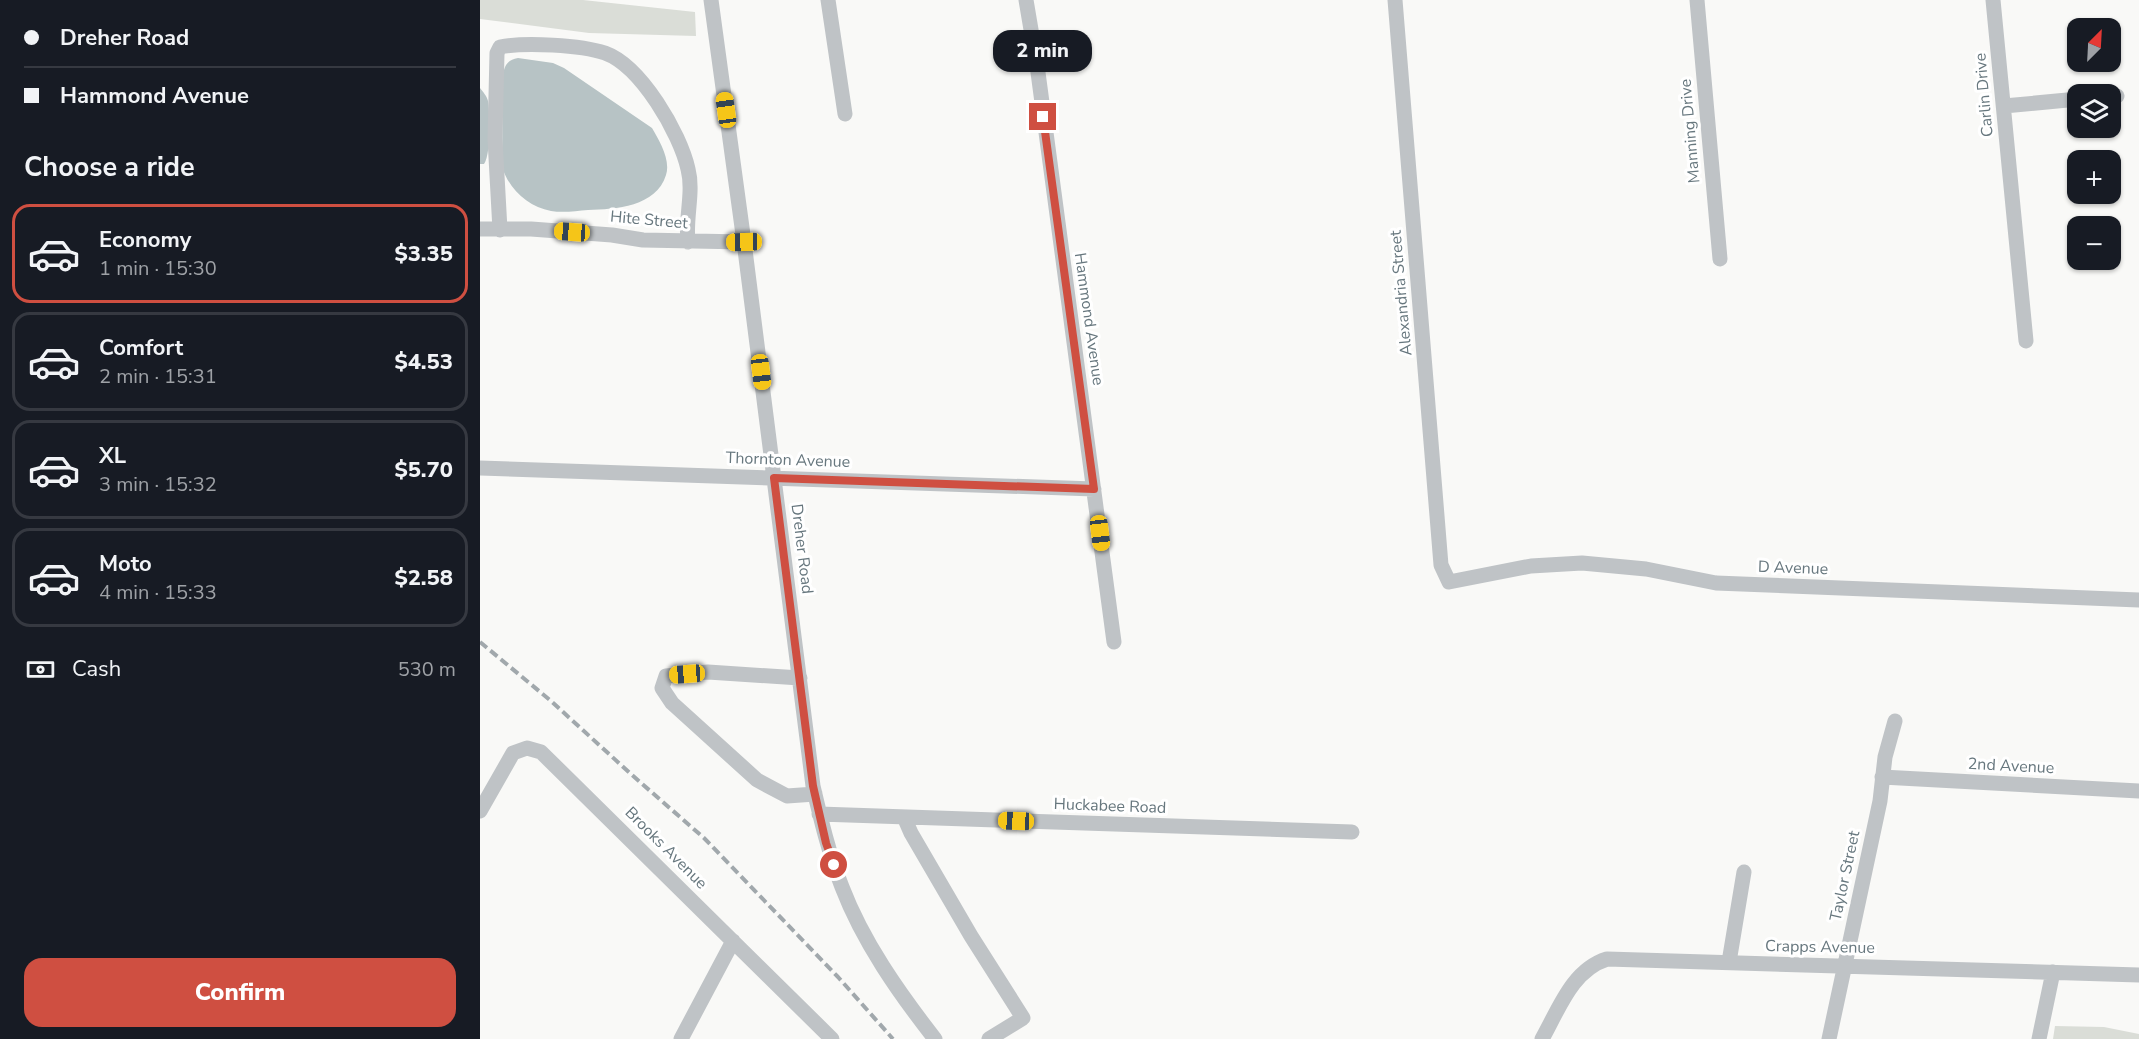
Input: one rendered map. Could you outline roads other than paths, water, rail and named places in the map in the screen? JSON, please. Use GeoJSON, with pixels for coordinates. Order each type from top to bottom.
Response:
{"type":"FeatureCollection","features":[{"type":"Feature","properties":{"kind":"street","name":"Dreher Road"},"geometry":{"type":"LineString","coordinates":[[711,0],[819,814],[841,886],[857,921],[901,991],[935,1039]]}},
{"type":"Feature","properties":{"kind":"street"},"geometry":{"type":"LineString","coordinates":[[828,0],[845,114]]}},
{"type":"Feature","properties":{"kind":"street","name":"Hammond Avenue"},"geometry":{"type":"LineString","coordinates":[[1026,0],[1037,65],[1114,642]]}},
{"type":"Feature","properties":{"kind":"street","name":"Alexandria Street"},"geometry":{"type":"LineString","coordinates":[[1395,0],[1440,554],[1449,582]]}},
{"type":"Feature","properties":{"kind":"street","name":"Manning Drive"},"geometry":{"type":"LineString","coordinates":[[1697,0],[1720,259]]}},
{"type":"Feature","properties":{"kind":"street","name":"Carlin Drive"},"geometry":{"type":"LineString","coordinates":[[1993,0],[2026,341]]}},
{"type":"Feature","properties":{"kind":"street"},"geometry":{"type":"LineString","coordinates":[[500,230],[495,139],[497,53],[500,46],[556,46],[605,53],[618,60],[641,82],[665,114],[689,170],[688,242]]}},
{"type":"Feature","properties":{"kind":"street"},"geometry":{"type":"LineString","coordinates":[[2004,106],[2067,100]]}},
{"type":"Feature","properties":{"kind":"street","name":"Hite Street"},"geometry":{"type":"LineString","coordinates":[[480,229],[612,234],[643,240],[744,242]]}},
{"type":"Feature","properties":{"kind":"street","name":"Thornton Avenue"},"geometry":{"type":"LineString","coordinates":[[480,468],[1094,489]]}},
{"type":"Feature","properties":{"kind":"street","name":"D Avenue"},"geometry":{"type":"LineString","coordinates":[[1449,582],[1531,566],[1582,563],[1646,569],[1716,583],[2139,600]]}},
{"type":"Feature","properties":{"kind":"street"},"geometry":{"type":"LineString","coordinates":[[800,678],[708,672],[666,676],[662,688],[672,703],[758,780],[787,796],[815,794]]}},
{"type":"Feature","properties":{"kind":"street","name":"Taylor Street"},"geometry":{"type":"LineString","coordinates":[[1829,1039],[1895,721]]}},
{"type":"Feature","properties":{"kind":"street","name":"Brooks Avenue"},"geometry":{"type":"LineString","coordinates":[[481,806],[513,753],[527,748],[541,752],[832,1039]]}},
{"type":"Feature","properties":{"kind":"street","name":"2nd Avenue"},"geometry":{"type":"LineString","coordinates":[[1882,777],[2139,791]]}},
{"type":"Feature","properties":{"kind":"street","name":"Huckabee Road"},"geometry":{"type":"LineString","coordinates":[[819,814],[1352,832]]}},
{"type":"Feature","properties":{"kind":"street"},"geometry":{"type":"LineString","coordinates":[[904,817],[910,833],[965,926],[1023,1018],[989,1039]]}},
{"type":"Feature","properties":{"kind":"street"},"geometry":{"type":"LineString","coordinates":[[1729,962],[1744,872]]}},
{"type":"Feature","properties":{"kind":"street"},"geometry":{"type":"LineString","coordinates":[[681,1039],[733,941]]}},
{"type":"Feature","properties":{"kind":"street","name":"Crapps Avenue"},"geometry":{"type":"LineString","coordinates":[[1542,1039],[1569,990],[1585,970],[1607,959],[2139,975]]}},
{"type":"Feature","properties":{"kind":"street"},"geometry":{"type":"LineString","coordinates":[[2039,1039],[2053,972]]}},
{"type":"Feature","properties":{"kind":"railway"},"geometry":{"type":"LineString","coordinates":[[480,642],[551,701],[704,838],[838,977],[893,1039]]}}]}
